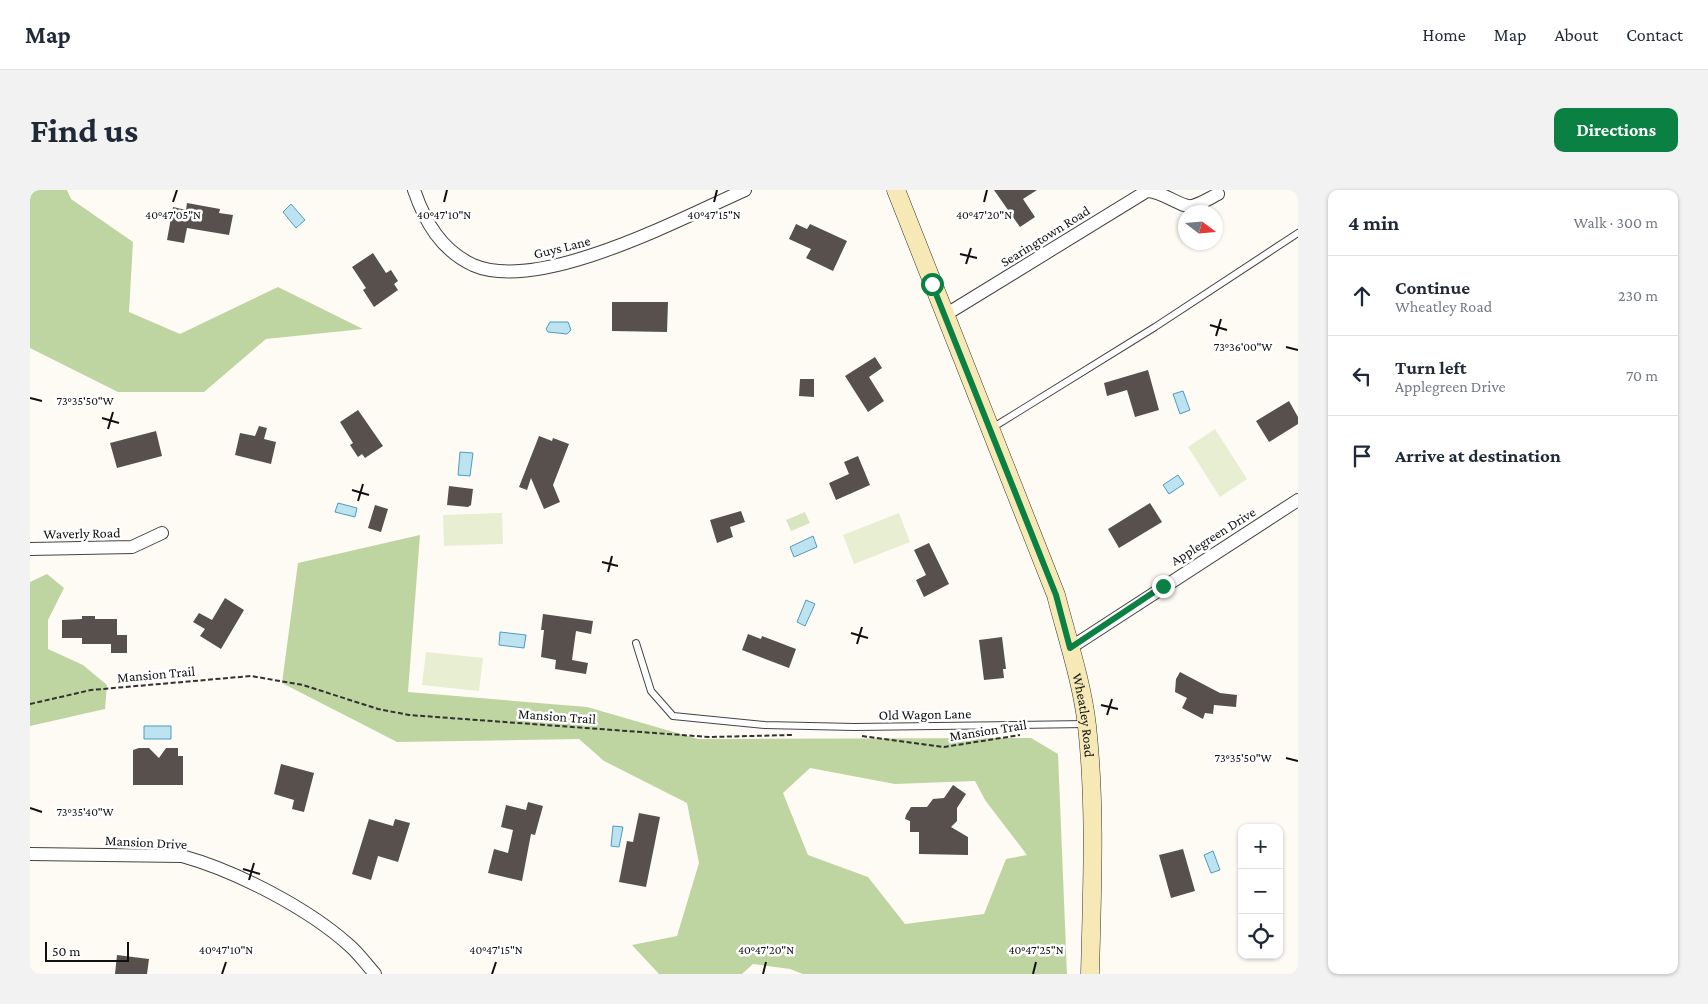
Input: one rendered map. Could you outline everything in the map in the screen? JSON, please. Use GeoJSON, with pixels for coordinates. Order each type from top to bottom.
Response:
{"type":"FeatureCollection","features":[{"type":"Feature","properties":{"kind":"street","name":"Guys Lane"},"geometry":{"type":"LineString","coordinates":[[414,190],[427,223],[442,243],[456,255],[474,265],[502,271],[530,270],[571,262],[609,249],[745,190]]}},
{"type":"Feature","properties":{"kind":"street","name":"Wheatley Road"},"geometry":{"type":"LineString","coordinates":[[896,190],[1056,595],[1070,648],[1086,724],[1091,784],[1090,974]]}},
{"type":"Feature","properties":{"kind":"street","name":"Searingtown Road"},"geometry":{"type":"LineString","coordinates":[[945,315],[1147,190],[1157,191],[1184,205],[1192,206],[1218,194]]}},
{"type":"Feature","properties":{"kind":"street","name":"Applegreen Drive"},"geometry":{"type":"LineString","coordinates":[[1070,648],[1298,500]]}},
{"type":"Feature","properties":{"kind":"street","name":"Waverly Road"},"geometry":{"type":"LineString","coordinates":[[30,549],[132,547],[162,533]]}},
{"type":"Feature","properties":{"kind":"street","name":"Mansion Drive"},"geometry":{"type":"LineString","coordinates":[[30,854],[182,856],[203,862],[252,884],[317,920],[350,946],[375,974]]}},
{"type":"Feature","properties":{"kind":"lane"},"geometry":{"type":"LineString","coordinates":[[991,428],[1155,327],[1298,232]]}},
{"type":"Feature","properties":{"kind":"lane","name":"Old Wagon Lane"},"geometry":{"type":"LineString","coordinates":[[636,643],[651,691],[673,716],[764,725],[854,727],[1086,724]]}},
{"type":"Feature","properties":{"kind":"path","name":"Mansion Trail"},"geometry":{"type":"LineString","coordinates":[[30,704],[91,690],[251,676],[304,685],[378,709],[409,715],[710,737],[797,735]]}},
{"type":"Feature","properties":{"kind":"path","name":"Mansion Trail"},"geometry":{"type":"LineString","coordinates":[[856,736],[944,747],[1020,735]]}},
{"type":"Feature","properties":{"kind":"green space"},"geometry":{"type":"Polygon","coordinates":[[[30,190],[67,190],[71,199],[133,242],[129,312],[180,334],[278,287],[363,329],[266,339],[204,392],[118,392],[30,348],[30,190]]]}},
{"type":"Feature","properties":{"kind":"green space"},"geometry":{"type":"Polygon","coordinates":[[[1215,429],[1247,479],[1220,497],[1188,447],[1215,429]]]}},
{"type":"Feature","properties":{"kind":"green space"},"geometry":{"type":"Polygon","coordinates":[[[805,512],[810,523],[791,531],[786,520],[805,512]]]}},
{"type":"Feature","properties":{"kind":"green space"},"geometry":{"type":"Polygon","coordinates":[[[502,513],[503,544],[444,546],[443,515],[502,513]]]}},
{"type":"Feature","properties":{"kind":"green space"},"geometry":{"type":"Polygon","coordinates":[[[899,513],[910,542],[854,564],[843,535],[899,513]]]}},
{"type":"Feature","properties":{"kind":"green space"},"geometry":{"type":"Polygon","coordinates":[[[420,535],[408,692],[587,707],[698,739],[1031,738],[1058,754],[1067,974],[803,974],[790,969],[753,964],[742,974],[659,974],[632,945],[677,936],[699,863],[687,803],[604,761],[579,739],[397,742],[282,683],[298,563],[420,535]],[[810,768],[783,793],[808,855],[868,877],[905,924],[984,914],[1006,859],[1027,855],[985,800],[975,781],[895,784],[810,768]]]}},
{"type":"Feature","properties":{"kind":"green space"},"geometry":{"type":"Polygon","coordinates":[[[47,574],[64,588],[48,620],[48,649],[83,665],[107,685],[105,709],[30,726],[30,582],[47,574]]]}},
{"type":"Feature","properties":{"kind":"green space"},"geometry":{"type":"Polygon","coordinates":[[[426,652],[483,658],[479,691],[422,685],[426,652]]]}},
{"type":"Feature","properties":{"kind":"water"},"geometry":{"type":"Polygon","coordinates":[[[291,204],[305,220],[296,228],[283,212],[291,204]]]}},
{"type":"Feature","properties":{"kind":"water"},"geometry":{"type":"Polygon","coordinates":[[[550,322],[568,322],[571,330],[567,334],[548,332],[546,329],[550,322]]]}},
{"type":"Feature","properties":{"kind":"water"},"geometry":{"type":"Polygon","coordinates":[[[1183,391],[1190,410],[1180,414],[1173,394],[1183,391]]]}},
{"type":"Feature","properties":{"kind":"water"},"geometry":{"type":"Polygon","coordinates":[[[460,452],[473,453],[470,476],[458,475],[460,452]]]}},
{"type":"Feature","properties":{"kind":"water"},"geometry":{"type":"Polygon","coordinates":[[[1178,475],[1184,484],[1169,494],[1163,485],[1178,475]]]}},
{"type":"Feature","properties":{"kind":"water"},"geometry":{"type":"Polygon","coordinates":[[[338,503],[357,508],[355,517],[335,512],[338,503]]]}},
{"type":"Feature","properties":{"kind":"water"},"geometry":{"type":"Polygon","coordinates":[[[813,536],[817,547],[794,557],[790,547],[813,536]]]}},
{"type":"Feature","properties":{"kind":"water"},"geometry":{"type":"Polygon","coordinates":[[[806,600],[815,604],[805,626],[797,622],[806,600]]]}},
{"type":"Feature","properties":{"kind":"water"},"geometry":{"type":"Polygon","coordinates":[[[500,632],[526,635],[524,648],[499,645],[500,632]]]}},
{"type":"Feature","properties":{"kind":"water"},"geometry":{"type":"Polygon","coordinates":[[[144,726],[171,726],[171,739],[144,739],[144,726]]]}},
{"type":"Feature","properties":{"kind":"water"},"geometry":{"type":"Polygon","coordinates":[[[613,826],[623,827],[619,847],[611,846],[613,826]]]}},
{"type":"Feature","properties":{"kind":"water"},"geometry":{"type":"Polygon","coordinates":[[[1213,851],[1220,870],[1211,873],[1204,855],[1213,851]]]}},
{"type":"Feature","properties":{"kind":"building"},"geometry":{"type":"Polygon","coordinates":[[[994,190],[1037,190],[1023,199],[1035,217],[1020,227],[994,190]]]}},
{"type":"Feature","properties":{"kind":"building"},"geometry":{"type":"Polygon","coordinates":[[[187,203],[220,209],[219,213],[233,215],[229,235],[187,228],[184,243],[167,240],[173,207],[186,210],[187,203]]]}},
{"type":"Feature","properties":{"kind":"building"},"geometry":{"type":"Polygon","coordinates":[[[796,224],[807,229],[810,224],[847,241],[833,271],[806,258],[811,249],[789,239],[796,224]]]}},
{"type":"Feature","properties":{"kind":"building"},"geometry":{"type":"Polygon","coordinates":[[[373,253],[386,273],[391,270],[398,281],[394,284],[398,290],[374,307],[363,290],[366,288],[352,267],[373,253]]]}},
{"type":"Feature","properties":{"kind":"building"},"geometry":{"type":"Polygon","coordinates":[[[612,302],[668,302],[667,332],[612,331],[612,302]]]}},
{"type":"Feature","properties":{"kind":"building"},"geometry":{"type":"Polygon","coordinates":[[[875,357],[882,368],[869,377],[884,401],[868,412],[845,376],[875,357]]]}},
{"type":"Feature","properties":{"kind":"building"},"geometry":{"type":"Polygon","coordinates":[[[1148,370],[1159,410],[1135,417],[1127,390],[1107,396],[1104,383],[1148,370]]]}},
{"type":"Feature","properties":{"kind":"building"},"geometry":{"type":"Polygon","coordinates":[[[800,379],[814,379],[814,397],[799,396],[800,379]]]}},
{"type":"Feature","properties":{"kind":"building"},"geometry":{"type":"Polygon","coordinates":[[[1289,401],[1298,417],[1298,424],[1269,442],[1256,421],[1289,401]]]}},
{"type":"Feature","properties":{"kind":"building"},"geometry":{"type":"Polygon","coordinates":[[[358,410],[383,446],[365,458],[362,454],[358,457],[350,445],[353,443],[340,422],[358,410]]]}},
{"type":"Feature","properties":{"kind":"building"},"geometry":{"type":"Polygon","coordinates":[[[259,426],[267,428],[264,439],[276,442],[271,464],[235,455],[240,433],[255,436],[259,426]]]}},
{"type":"Feature","properties":{"kind":"building"},"geometry":{"type":"Polygon","coordinates":[[[156,431],[162,456],[117,468],[110,443],[156,431]]]}},
{"type":"Feature","properties":{"kind":"building"},"geometry":{"type":"Polygon","coordinates":[[[539,436],[552,441],[553,438],[569,444],[553,485],[560,502],[544,509],[531,478],[527,490],[519,487],[539,436]]]}},
{"type":"Feature","properties":{"kind":"building"},"geometry":{"type":"Polygon","coordinates":[[[858,456],[870,485],[836,500],[829,483],[849,474],[844,462],[858,456]]]}},
{"type":"Feature","properties":{"kind":"building"},"geometry":{"type":"Polygon","coordinates":[[[449,486],[473,489],[471,505],[468,507],[447,505],[449,486]]]}},
{"type":"Feature","properties":{"kind":"building"},"geometry":{"type":"Polygon","coordinates":[[[1150,503],[1162,522],[1119,548],[1108,529],[1150,503]]]}},
{"type":"Feature","properties":{"kind":"building"},"geometry":{"type":"Polygon","coordinates":[[[375,505],[388,509],[381,532],[368,528],[375,505]]]}},
{"type":"Feature","properties":{"kind":"building"},"geometry":{"type":"Polygon","coordinates":[[[741,511],[745,522],[730,527],[733,537],[717,543],[710,520],[741,511]]]}},
{"type":"Feature","properties":{"kind":"building"},"geometry":{"type":"Polygon","coordinates":[[[929,543],[949,584],[924,597],[916,580],[926,575],[914,550],[929,543]]]}},
{"type":"Feature","properties":{"kind":"building"},"geometry":{"type":"Polygon","coordinates":[[[225,598],[244,610],[221,649],[200,636],[205,629],[193,622],[199,613],[212,620],[225,598]]]}},
{"type":"Feature","properties":{"kind":"building"},"geometry":{"type":"Polygon","coordinates":[[[543,614],[593,621],[591,634],[576,631],[572,660],[588,663],[586,674],[555,669],[556,660],[541,657],[544,630],[541,630],[543,614]]]}},
{"type":"Feature","properties":{"kind":"building"},"geometry":{"type":"Polygon","coordinates":[[[82,616],[95,616],[95,619],[117,619],[117,635],[127,635],[127,653],[111,653],[111,644],[82,644],[82,638],[62,638],[62,620],[82,619],[82,616]]]}},
{"type":"Feature","properties":{"kind":"building"},"geometry":{"type":"Polygon","coordinates":[[[748,634],[761,639],[762,636],[796,649],[789,668],[742,650],[748,634]]]}},
{"type":"Feature","properties":{"kind":"building"},"geometry":{"type":"Polygon","coordinates":[[[1002,637],[1006,669],[1003,669],[1004,678],[984,680],[979,640],[1002,637]]]}},
{"type":"Feature","properties":{"kind":"building"},"geometry":{"type":"Polygon","coordinates":[[[1180,672],[1220,693],[1237,695],[1236,707],[1214,705],[1213,714],[1205,713],[1203,719],[1182,708],[1187,698],[1175,692],[1176,679],[1180,672]]]}},
{"type":"Feature","properties":{"kind":"building"},"geometry":{"type":"Polygon","coordinates":[[[149,748],[159,758],[166,748],[178,748],[178,756],[183,756],[183,785],[133,785],[133,750],[149,748]]]}},
{"type":"Feature","properties":{"kind":"building"},"geometry":{"type":"Polygon","coordinates":[[[281,764],[314,773],[304,812],[292,809],[294,800],[274,794],[281,764]]]}},
{"type":"Feature","properties":{"kind":"building"},"geometry":{"type":"Polygon","coordinates":[[[953,785],[966,794],[957,808],[957,821],[951,827],[968,837],[968,855],[919,854],[919,832],[910,832],[910,821],[905,819],[906,815],[911,807],[927,807],[933,799],[944,798],[953,785]]]}},
{"type":"Feature","properties":{"kind":"building"},"geometry":{"type":"Polygon","coordinates":[[[528,802],[543,806],[535,835],[531,834],[522,881],[488,873],[494,849],[508,853],[513,830],[501,827],[506,805],[526,810],[528,802]]]}},
{"type":"Feature","properties":{"kind":"building"},"geometry":{"type":"Polygon","coordinates":[[[639,813],[660,817],[646,887],[619,882],[627,841],[633,842],[639,813]]]}},
{"type":"Feature","properties":{"kind":"building"},"geometry":{"type":"Polygon","coordinates":[[[369,819],[393,826],[395,819],[410,823],[398,862],[378,856],[371,880],[352,874],[369,819]]]}},
{"type":"Feature","properties":{"kind":"building"},"geometry":{"type":"Polygon","coordinates":[[[1183,849],[1195,891],[1171,898],[1159,855],[1183,849]]]}},
{"type":"Feature","properties":{"kind":"building"},"geometry":{"type":"Polygon","coordinates":[[[117,955],[149,959],[147,974],[115,974],[117,955]]]}},
{"type":"Feature","properties":{"kind":"route"},"geometry":{"type":"LineString","coordinates":[[932,284],[1056,595],[1070,648],[1163,586]]}}]}
